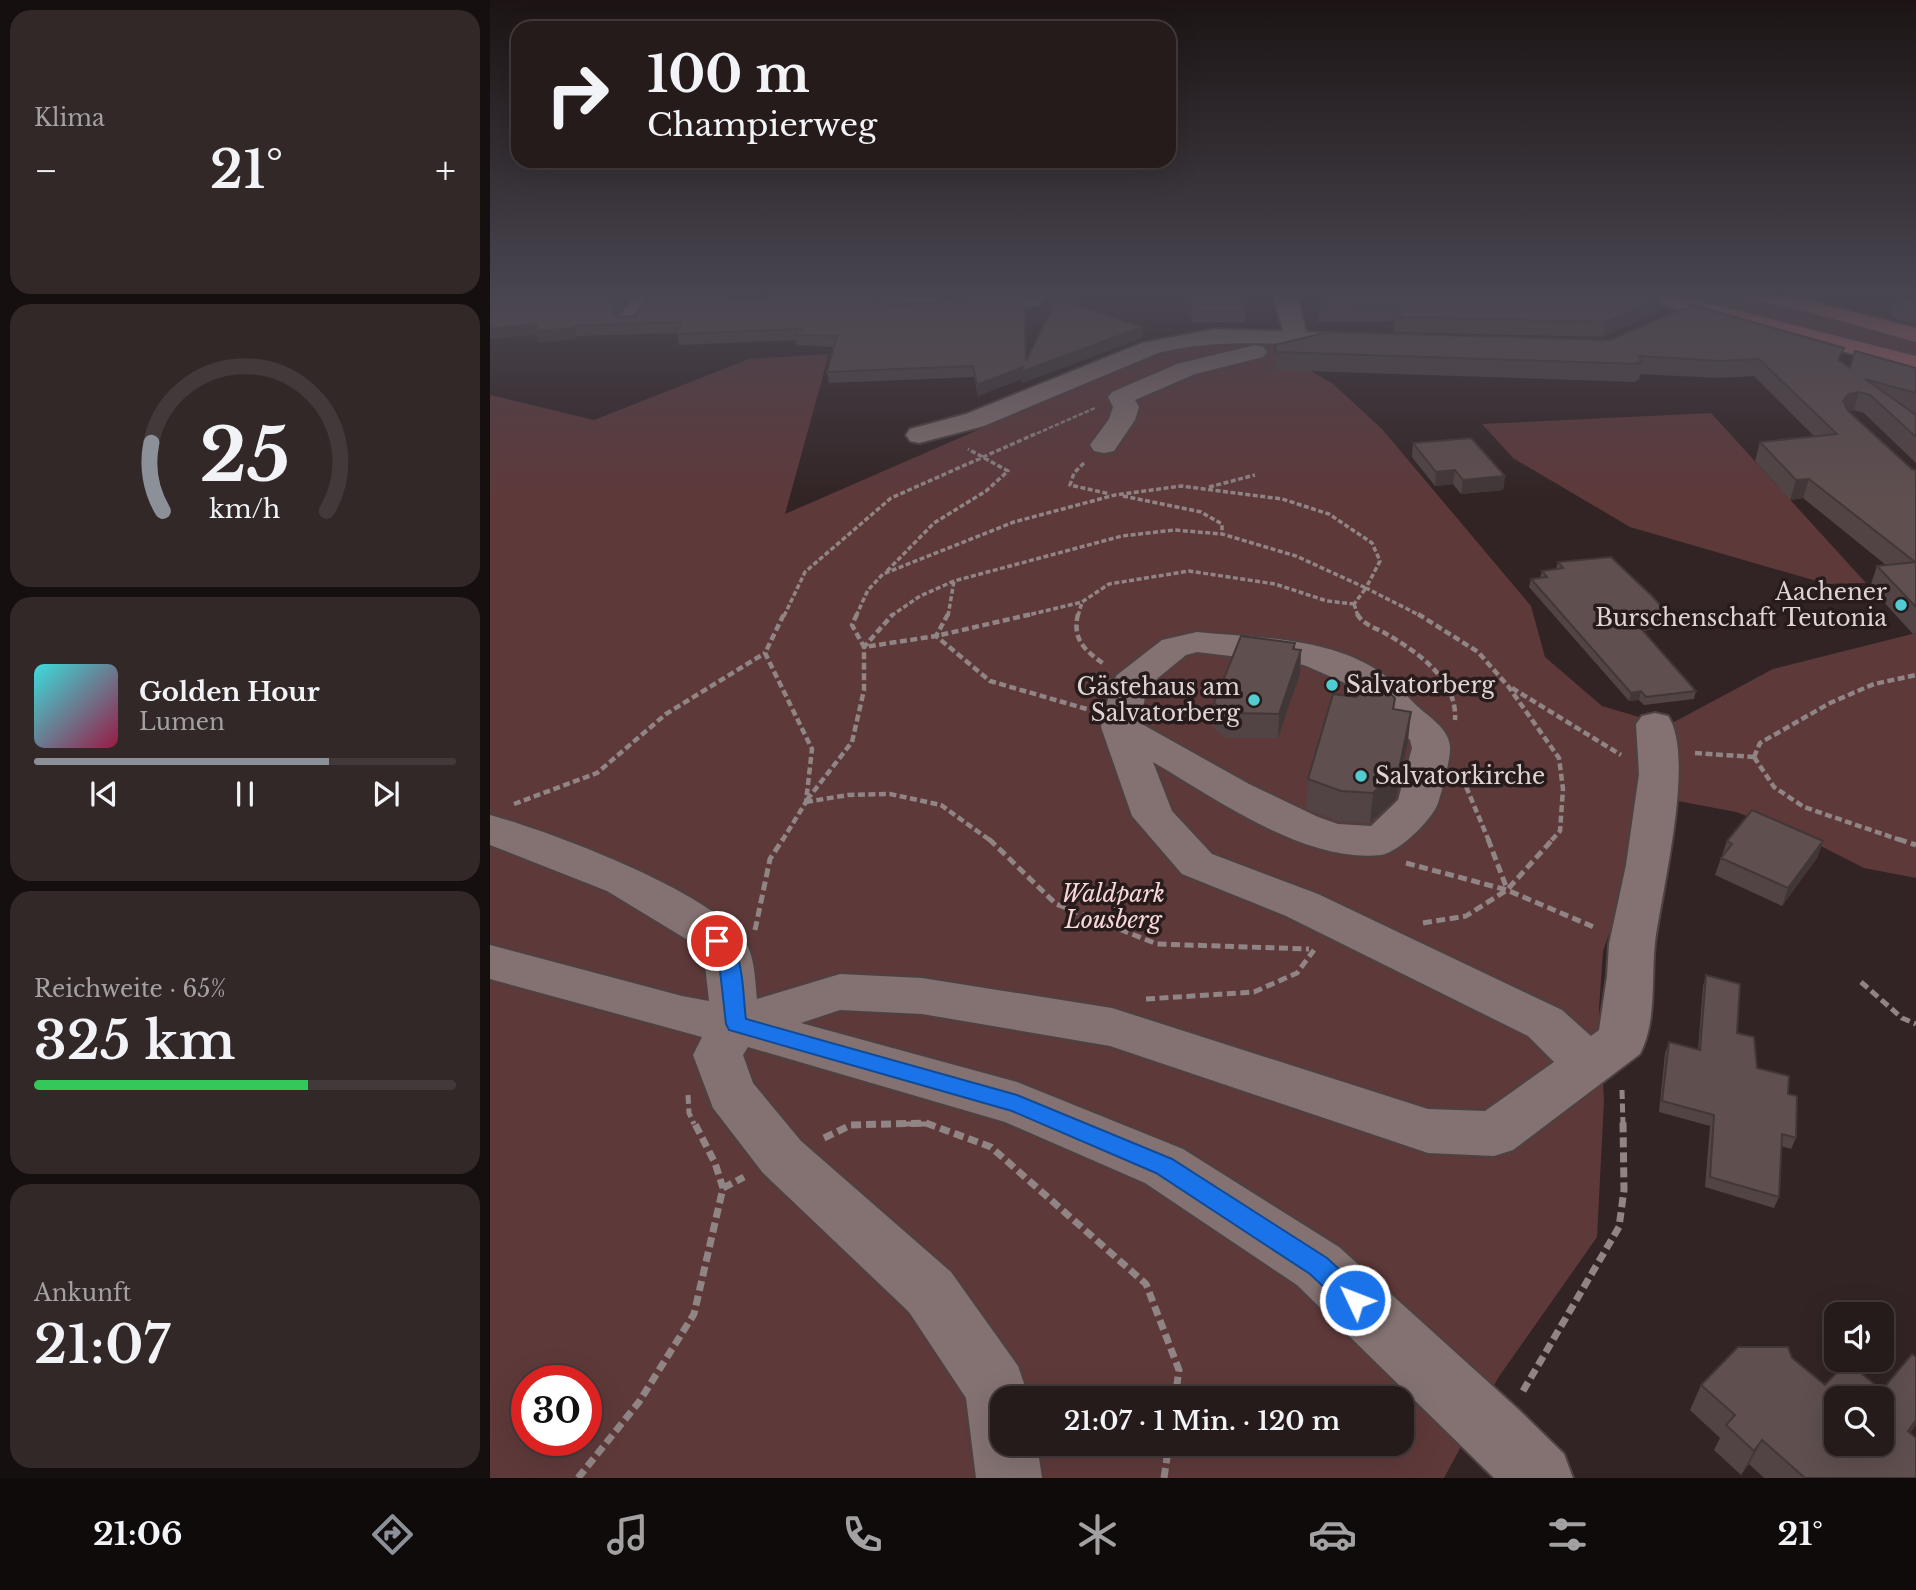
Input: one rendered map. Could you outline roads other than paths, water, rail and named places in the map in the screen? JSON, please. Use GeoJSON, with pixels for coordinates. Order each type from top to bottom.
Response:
{"type":"FeatureCollection","features":[{"type":"Feature","properties":{"kind":"street"},"geometry":{"type":"LineString","coordinates":[[919,435],[975,420],[1116,362]]}},
{"type":"Feature","properties":{"kind":"street"},"geometry":{"type":"LineString","coordinates":[[1104,445],[1122,420],[1126,408],[1121,397],[1186,369],[1214,362]]}},
{"type":"Feature","properties":{"kind":"street"},"geometry":{"type":"LineString","coordinates":[[1198,642],[1311,655],[1365,678],[1429,742],[1417,806],[1381,841],[1344,839],[1303,827],[1236,793],[1124,708],[1174,647],[1198,642]]}},
{"type":"Feature","properties":{"kind":"street"},"geometry":{"type":"LineString","coordinates":[[1124,708],[1153,816],[1197,864],[1302,905],[1366,934],[1606,1052]]}},
{"type":"Feature","properties":{"kind":"street"},"geometry":{"type":"LineString","coordinates":[[736,1024],[840,992],[922,996],[1112,1027],[1428,1131],[1494,1134],[1606,1052],[1631,976],[1632,944],[1647,866],[1657,750]]}},
{"type":"Feature","properties":{"kind":"street"},"geometry":{"type":"LineString","coordinates":[[496,819],[623,880],[707,930],[727,951],[736,1024],[718,1055],[731,1093],[782,1157],[930,1292],[995,1386]]}},
{"type":"Feature","properties":{"kind":"street"},"geometry":{"type":"LineString","coordinates":[[490,962],[682,1015],[736,1024],[1017,1104],[1164,1166],[1318,1266],[1495,1432],[1539,1478]]}},
{"type":"Feature","properties":{"kind":"street"},"geometry":{"type":"LineString","coordinates":[[1006,1456],[1009,1478]]}},
{"type":"Feature","properties":{"kind":"place","name":"Aachener Burschenschaft Teutonia"},"geometry":{"type":"Point","coordinates":[1901,605]}},
{"type":"Feature","properties":{"kind":"place","name":"Salvatorberg"},"geometry":{"type":"Point","coordinates":[1332,685]}},
{"type":"Feature","properties":{"kind":"place","name":"Gästehaus am Salvatorberg"},"geometry":{"type":"Point","coordinates":[1254,700]}},
{"type":"Feature","properties":{"kind":"place","name":"Salvatorkirche"},"geometry":{"type":"Point","coordinates":[1361,776]}},
{"type":"Feature","properties":{"kind":"park label","name":"Waldpark Lousberg"},"geometry":{"type":"Point","coordinates":[1113,907]}}]}
